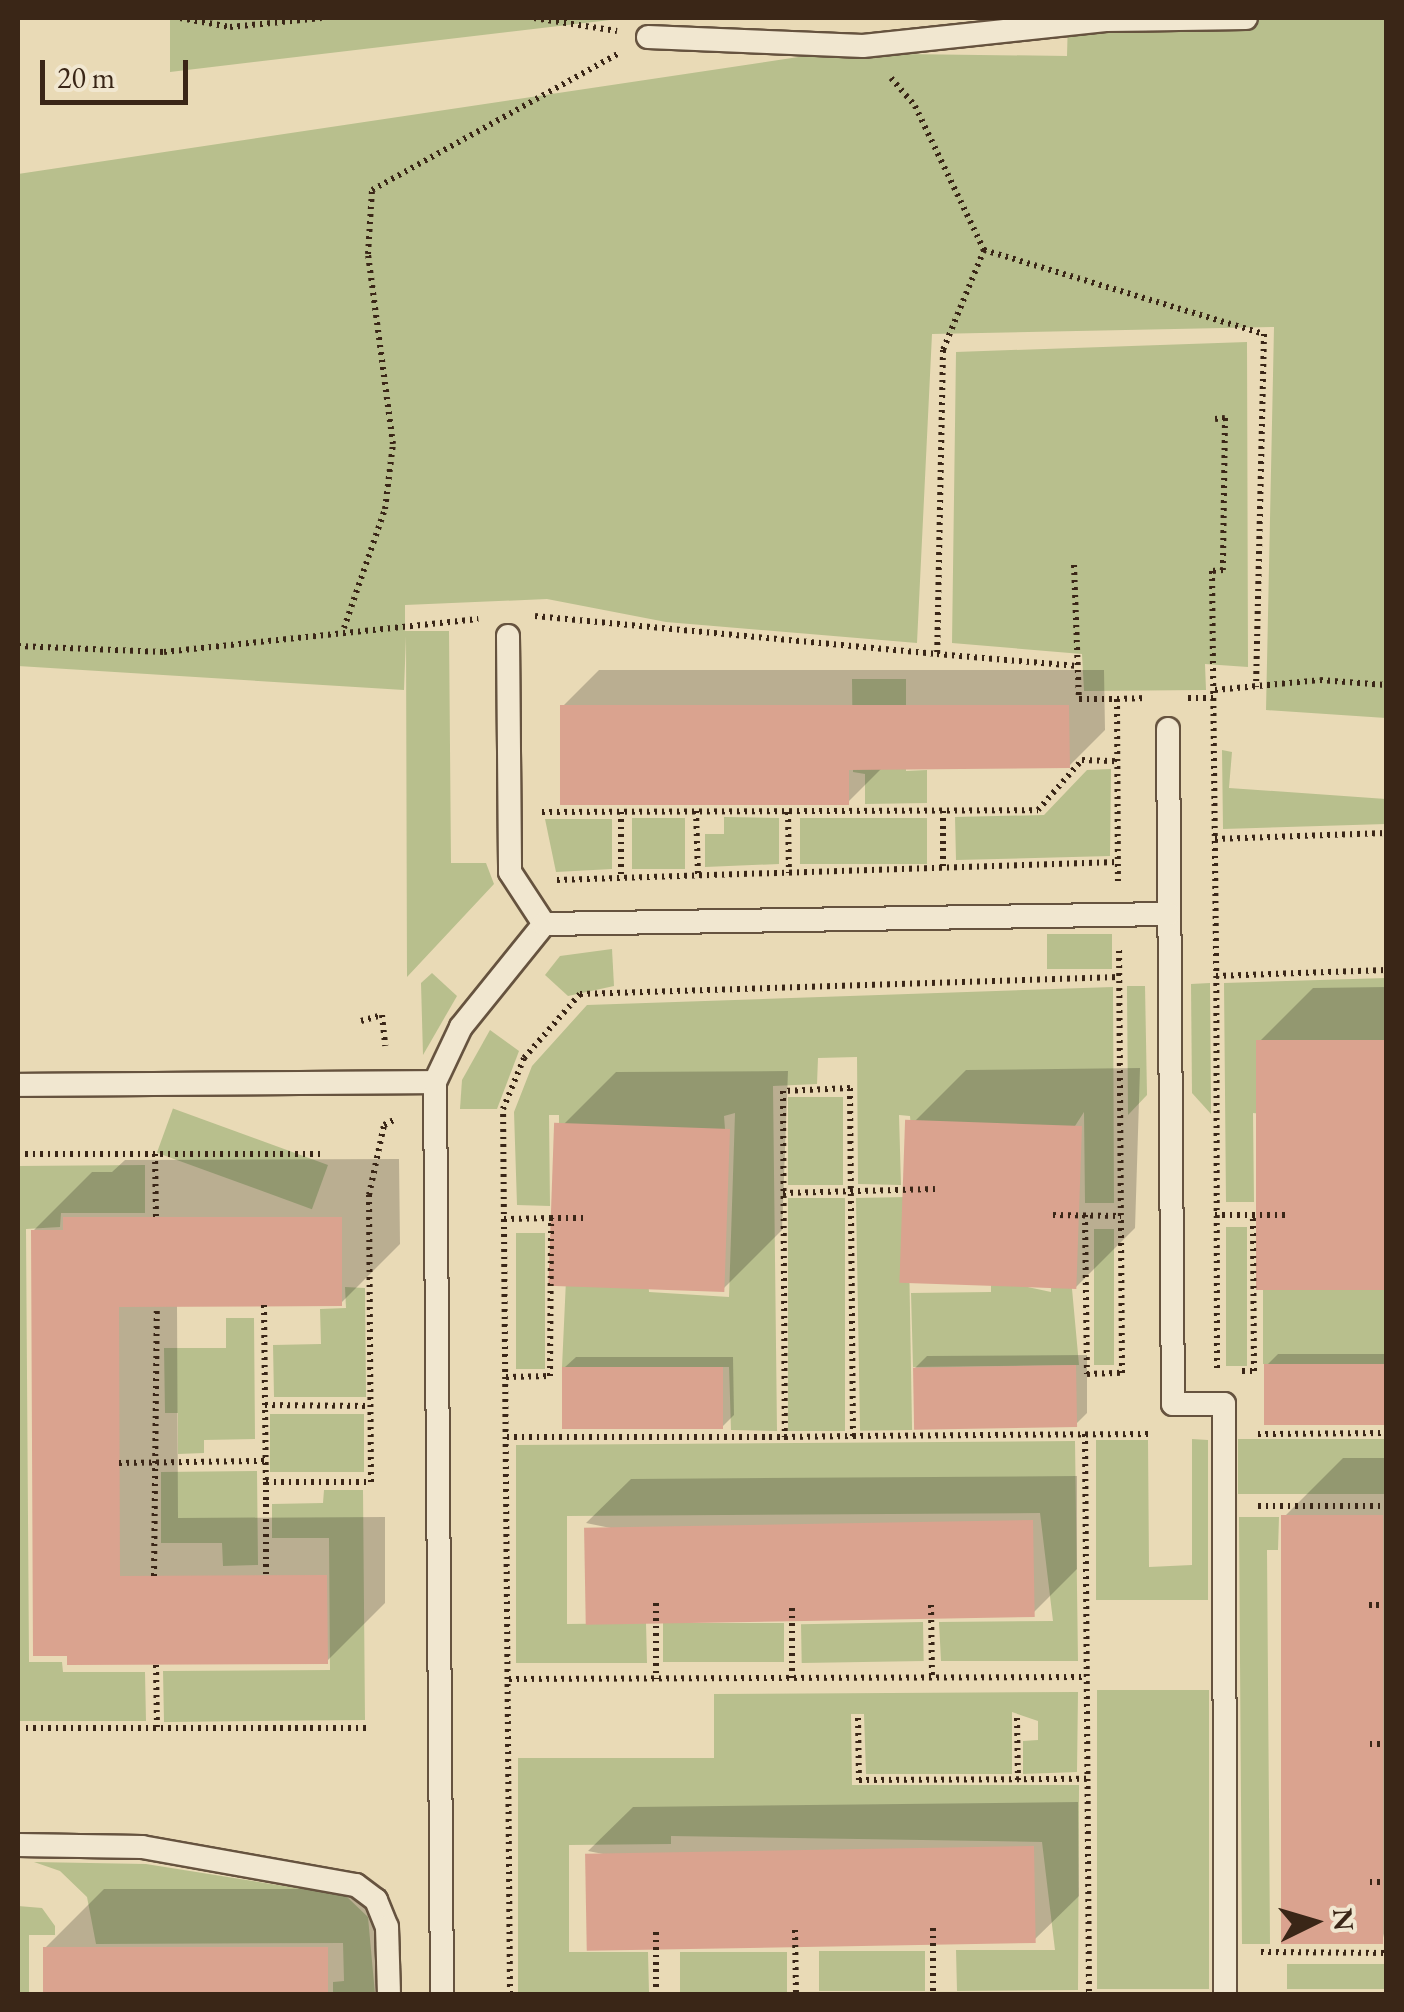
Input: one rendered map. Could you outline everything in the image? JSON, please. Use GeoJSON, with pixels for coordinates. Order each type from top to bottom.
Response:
{"type":"FeatureCollection","features":[{"type":"Feature","properties":{"kind":"lane"},"geometry":{"type":"LineString","coordinates":[[648,37],[863,46],[1106,20],[1246,18]]}},
{"type":"Feature","properties":{"kind":"lane"},"geometry":{"type":"LineString","coordinates":[[508,636],[510,872],[544,924]]}},
{"type":"Feature","properties":{"kind":"lane"},"geometry":{"type":"LineString","coordinates":[[1168,729],[1173,1404],[1224,1404],[1225,1994]]}},
{"type":"Feature","properties":{"kind":"lane"},"geometry":{"type":"LineString","coordinates":[[544,924],[1169,914]]}},
{"type":"Feature","properties":{"kind":"lane"},"geometry":{"type":"LineString","coordinates":[[442,1994],[436,1082],[461,1027],[544,924]]}},
{"type":"Feature","properties":{"kind":"lane"},"geometry":{"type":"LineString","coordinates":[[18,1085],[436,1082]]}},
{"type":"Feature","properties":{"kind":"lane"},"geometry":{"type":"LineString","coordinates":[[18,1844],[142,1847],[356,1886],[376,1900],[386,1927],[389,1994]]}},
{"type":"Feature","properties":{"kind":"path"},"geometry":{"type":"LineString","coordinates":[[180,18],[230,28],[322,18]]}},
{"type":"Feature","properties":{"kind":"path"},"geometry":{"type":"LineString","coordinates":[[534,18],[648,37]]}},
{"type":"Feature","properties":{"kind":"path"},"geometry":{"type":"LineString","coordinates":[[344,628],[384,510],[393,444],[368,254],[372,190],[648,37]]}},
{"type":"Feature","properties":{"kind":"path"},"geometry":{"type":"LineString","coordinates":[[863,46],[915,106],[984,250],[1264,334],[1256,688]]}},
{"type":"Feature","properties":{"kind":"path"},"geometry":{"type":"LineString","coordinates":[[984,250],[943,350],[937,654],[1077,666]]}},
{"type":"Feature","properties":{"kind":"path"},"geometry":{"type":"LineString","coordinates":[[1214,419],[1225,418],[1223,570],[1212,571],[1216,690],[1217,1371],[1254,1371],[1253,1215]]}},
{"type":"Feature","properties":{"kind":"path"},"geometry":{"type":"LineString","coordinates":[[1074,566],[1078,699],[1117,698],[1122,1373],[1087,1374],[1085,1215]]}},
{"type":"Feature","properties":{"kind":"path"},"geometry":{"type":"LineString","coordinates":[[1216,690],[1386,685]]}},
{"type":"Feature","properties":{"kind":"path"},"geometry":{"type":"LineString","coordinates":[[537,812],[1038,810],[1082,760],[1118,761]]}},
{"type":"Feature","properties":{"kind":"path"},"geometry":{"type":"LineString","coordinates":[[538,793],[538,827]]}},
{"type":"Feature","properties":{"kind":"path"},"geometry":{"type":"LineString","coordinates":[[696,810],[698,876]]}},
{"type":"Feature","properties":{"kind":"path"},"geometry":{"type":"LineString","coordinates":[[942,811],[942,868]]}},
{"type":"Feature","properties":{"kind":"path"},"geometry":{"type":"LineString","coordinates":[[621,812],[621,878]]}},
{"type":"Feature","properties":{"kind":"path"},"geometry":{"type":"LineString","coordinates":[[788,812],[789,873]]}},
{"type":"Feature","properties":{"kind":"path"},"geometry":{"type":"LineString","coordinates":[[1215,839],[1386,833]]}},
{"type":"Feature","properties":{"kind":"path"},"geometry":{"type":"LineString","coordinates":[[547,869],[555,880],[1118,862]]}},
{"type":"Feature","properties":{"kind":"path"},"geometry":{"type":"LineString","coordinates":[[1216,976],[1386,970]]}},
{"type":"Feature","properties":{"kind":"path"},"geometry":{"type":"LineString","coordinates":[[510,1994],[504,1110],[524,1058],[580,994],[1119,977]]}},
{"type":"Feature","properties":{"kind":"path"},"geometry":{"type":"LineString","coordinates":[[266,1482],[370,1482],[369,1195],[384,1126],[402,1118],[404,1054],[384,1046],[382,1014],[361,1021]]}},
{"type":"Feature","properties":{"kind":"path"},"geometry":{"type":"LineString","coordinates":[[785,1437],[783,1090],[850,1088],[853,1436]]}},
{"type":"Feature","properties":{"kind":"path"},"geometry":{"type":"LineString","coordinates":[[18,1154],[324,1154]]}},
{"type":"Feature","properties":{"kind":"path"},"geometry":{"type":"LineString","coordinates":[[155,1154],[156,1217]]}},
{"type":"Feature","properties":{"kind":"path"},"geometry":{"type":"LineString","coordinates":[[784,1193],[936,1189]]}},
{"type":"Feature","properties":{"kind":"path"},"geometry":{"type":"LineString","coordinates":[[1053,1215],[1121,1216]]}},
{"type":"Feature","properties":{"kind":"path"},"geometry":{"type":"LineString","coordinates":[[1216,1215],[1288,1215]]}},
{"type":"Feature","properties":{"kind":"path"},"geometry":{"type":"LineString","coordinates":[[506,1377],[550,1376],[550,1218]]}},
{"type":"Feature","properties":{"kind":"path"},"geometry":{"type":"LineString","coordinates":[[504,1220],[584,1218]]}},
{"type":"Feature","properties":{"kind":"path"},"geometry":{"type":"LineString","coordinates":[[264,1305],[266,1576]]}},
{"type":"Feature","properties":{"kind":"path"},"geometry":{"type":"LineString","coordinates":[[154,1576],[157,1307]]}},
{"type":"Feature","properties":{"kind":"path"},"geometry":{"type":"LineString","coordinates":[[265,1405],[370,1406]]}},
{"type":"Feature","properties":{"kind":"path"},"geometry":{"type":"LineString","coordinates":[[1236,1434],[1386,1433]]}},
{"type":"Feature","properties":{"kind":"path"},"geometry":{"type":"LineString","coordinates":[[1085,1434],[1089,1994]]}},
{"type":"Feature","properties":{"kind":"path"},"geometry":{"type":"LineString","coordinates":[[507,1438],[1172,1434]]}},
{"type":"Feature","properties":{"kind":"path"},"geometry":{"type":"LineString","coordinates":[[119,1463],[266,1461]]}},
{"type":"Feature","properties":{"kind":"path"},"geometry":{"type":"LineString","coordinates":[[1265,1506],[1386,1506]]}},
{"type":"Feature","properties":{"kind":"path"},"geometry":{"type":"LineString","coordinates":[[656,1603],[656,1678]]}},
{"type":"Feature","properties":{"kind":"path"},"geometry":{"type":"LineString","coordinates":[[792,1604],[792,1678]]}},
{"type":"Feature","properties":{"kind":"path"},"geometry":{"type":"LineString","coordinates":[[931,1605],[932,1678]]}},
{"type":"Feature","properties":{"kind":"path"},"geometry":{"type":"LineString","coordinates":[[1369,1605],[1386,1606]]}},
{"type":"Feature","properties":{"kind":"path"},"geometry":{"type":"LineString","coordinates":[[156,1665],[157,1728]]}},
{"type":"Feature","properties":{"kind":"path"},"geometry":{"type":"LineString","coordinates":[[509,1678],[1086,1677]]}},
{"type":"Feature","properties":{"kind":"path"},"geometry":{"type":"LineString","coordinates":[[858,1718],[859,1780],[1087,1779]]}},
{"type":"Feature","properties":{"kind":"path"},"geometry":{"type":"LineString","coordinates":[[1017,1718],[1018,1780]]}},
{"type":"Feature","properties":{"kind":"path"},"geometry":{"type":"LineString","coordinates":[[18,1728],[367,1728]]}},
{"type":"Feature","properties":{"kind":"path"},"geometry":{"type":"LineString","coordinates":[[1370,1744],[1386,1744]]}},
{"type":"Feature","properties":{"kind":"path"},"geometry":{"type":"LineString","coordinates":[[1370,1882],[1386,1882]]}},
{"type":"Feature","properties":{"kind":"path"},"geometry":{"type":"LineString","coordinates":[[933,1928],[933,1994]]}},
{"type":"Feature","properties":{"kind":"path"},"geometry":{"type":"LineString","coordinates":[[795,1930],[796,1994]]}},
{"type":"Feature","properties":{"kind":"path"},"geometry":{"type":"LineString","coordinates":[[656,1932],[656,1994]]}},
{"type":"Feature","properties":{"kind":"path"},"geometry":{"type":"LineString","coordinates":[[1243,1952],[1386,1953]]}},
{"type":"Feature","properties":{"kind":"green space"},"geometry":{"type":"Polygon","coordinates":[[[170,18],[627,18],[170,72],[170,18]]]}},
{"type":"Feature","properties":{"kind":"green space"},"geometry":{"type":"Polygon","coordinates":[[[1068,18],[1386,18],[1386,718],[1266,710],[1274,327],[932,334],[917,643],[666,622],[547,599],[405,605],[405,631],[449,631],[451,863],[486,863],[494,884],[407,977],[406,636],[404,690],[18,666],[18,174],[825,53],[1067,56],[1068,18]]]}},
{"type":"Feature","properties":{"kind":"green space"},"geometry":{"type":"Polygon","coordinates":[[[1247,342],[1248,667],[1205,664],[1206,690],[1084,691],[1082,654],[952,643],[956,352],[1247,342]]]}},
{"type":"Feature","properties":{"kind":"green space"},"geometry":{"type":"Polygon","coordinates":[[[852,679],[906,679],[906,771],[927,770],[927,803],[865,804],[865,774],[853,772],[852,679]]]}},
{"type":"Feature","properties":{"kind":"green space"},"geometry":{"type":"Polygon","coordinates":[[[1222,750],[1232,752],[1229,788],[1386,799],[1386,824],[1223,829],[1222,750]]]}},
{"type":"Feature","properties":{"kind":"green space"},"geometry":{"type":"Polygon","coordinates":[[[1111,769],[1110,856],[956,860],[955,817],[1044,815],[1087,770],[1111,769]]]}},
{"type":"Feature","properties":{"kind":"green space"},"geometry":{"type":"Polygon","coordinates":[[[724,817],[779,818],[779,864],[705,867],[705,834],[724,834],[724,817]]]}},
{"type":"Feature","properties":{"kind":"green space"},"geometry":{"type":"Polygon","coordinates":[[[632,818],[685,818],[685,869],[632,869],[632,818]]]}},
{"type":"Feature","properties":{"kind":"green space"},"geometry":{"type":"Polygon","coordinates":[[[800,818],[927,818],[927,864],[800,864],[800,818]]]}},
{"type":"Feature","properties":{"kind":"green space"},"geometry":{"type":"Polygon","coordinates":[[[545,819],[612,819],[612,869],[556,872],[545,819]]]}},
{"type":"Feature","properties":{"kind":"green space"},"geometry":{"type":"Polygon","coordinates":[[[1047,934],[1112,934],[1112,969],[1047,969],[1047,934]]]}},
{"type":"Feature","properties":{"kind":"green space"},"geometry":{"type":"Polygon","coordinates":[[[612,949],[614,986],[568,996],[545,975],[560,956],[612,949]]]}},
{"type":"Feature","properties":{"kind":"green space"},"geometry":{"type":"Polygon","coordinates":[[[432,973],[457,996],[423,1055],[421,983],[432,973]]]}},
{"type":"Feature","properties":{"kind":"green space"},"geometry":{"type":"Polygon","coordinates":[[[1386,978],[1386,1126],[1263,1126],[1263,1114],[1253,1113],[1254,1202],[1226,1202],[1224,983],[1386,978]]]}},
{"type":"Feature","properties":{"kind":"green space"},"geometry":{"type":"Polygon","coordinates":[[[1210,983],[1211,1114],[1192,1093],[1191,984],[1210,983]]]}},
{"type":"Feature","properties":{"kind":"green space"},"geometry":{"type":"Polygon","coordinates":[[[1127,986],[1145,986],[1147,1095],[1128,1115],[1127,986]]]}},
{"type":"Feature","properties":{"kind":"green space"},"geometry":{"type":"Polygon","coordinates":[[[1113,987],[1114,1203],[1085,1203],[1084,1112],[1075,1126],[911,1128],[910,1116],[899,1115],[901,1185],[858,1184],[857,1057],[818,1058],[817,1084],[773,1086],[777,1431],[731,1430],[729,1367],[562,1367],[566,1280],[648,1279],[649,1292],[729,1297],[735,1113],[724,1116],[725,1129],[559,1130],[559,1115],[549,1115],[550,1206],[517,1205],[514,1112],[532,1066],[587,1005],[1113,987]]]}},
{"type":"Feature","properties":{"kind":"green space"},"geometry":{"type":"Polygon","coordinates":[[[490,1030],[519,1051],[497,1109],[460,1109],[462,1080],[490,1030]]]}},
{"type":"Feature","properties":{"kind":"green space"},"geometry":{"type":"Polygon","coordinates":[[[788,1097],[843,1097],[843,1185],[788,1185],[788,1097]]]}},
{"type":"Feature","properties":{"kind":"green space"},"geometry":{"type":"Polygon","coordinates":[[[173,1109],[328,1165],[312,1209],[157,1153],[173,1109]]]}},
{"type":"Feature","properties":{"kind":"green space"},"geometry":{"type":"Polygon","coordinates":[[[145,1165],[145,1213],[61,1213],[60,1227],[26,1229],[29,1662],[62,1662],[63,1672],[145,1672],[146,1721],[18,1721],[18,1166],[145,1165]]]}},
{"type":"Feature","properties":{"kind":"green space"},"geometry":{"type":"Polygon","coordinates":[[[908,1197],[912,1430],[860,1431],[856,1198],[908,1197]]]}},
{"type":"Feature","properties":{"kind":"green space"},"geometry":{"type":"Polygon","coordinates":[[[788,1198],[845,1198],[845,1431],[788,1431],[788,1198]]]}},
{"type":"Feature","properties":{"kind":"green space"},"geometry":{"type":"Polygon","coordinates":[[[1226,1227],[1247,1227],[1247,1366],[1226,1366],[1226,1227]]]}},
{"type":"Feature","properties":{"kind":"green space"},"geometry":{"type":"Polygon","coordinates":[[[1094,1229],[1114,1229],[1114,1365],[1094,1365],[1094,1229]]]}},
{"type":"Feature","properties":{"kind":"green space"},"geometry":{"type":"Polygon","coordinates":[[[516,1233],[545,1233],[545,1369],[516,1369],[516,1233]]]}},
{"type":"Feature","properties":{"kind":"green space"},"geometry":{"type":"Polygon","coordinates":[[[1071,1278],[1079,1365],[913,1367],[911,1293],[991,1292],[991,1279],[1051,1292],[1051,1279],[1071,1278]]]}},
{"type":"Feature","properties":{"kind":"green space"},"geometry":{"type":"Polygon","coordinates":[[[345,1287],[365,1288],[366,1397],[274,1397],[273,1345],[321,1344],[320,1309],[346,1308],[345,1287]]]}},
{"type":"Feature","properties":{"kind":"green space"},"geometry":{"type":"Polygon","coordinates":[[[1263,1290],[1386,1290],[1386,1364],[1263,1364],[1263,1290]]]}},
{"type":"Feature","properties":{"kind":"green space"},"geometry":{"type":"Polygon","coordinates":[[[226,1318],[254,1318],[255,1439],[204,1440],[204,1453],[178,1454],[178,1413],[165,1413],[164,1348],[226,1348],[226,1318]]]}},
{"type":"Feature","properties":{"kind":"green space"},"geometry":{"type":"Polygon","coordinates":[[[270,1414],[364,1414],[364,1472],[270,1472],[270,1414]]]}},
{"type":"Feature","properties":{"kind":"green space"},"geometry":{"type":"Polygon","coordinates":[[[1192,1439],[1208,1440],[1208,1600],[1096,1600],[1096,1440],[1148,1440],[1149,1567],[1192,1565],[1192,1439]]]}},
{"type":"Feature","properties":{"kind":"green space"},"geometry":{"type":"Polygon","coordinates":[[[1238,1439],[1386,1439],[1386,1494],[1238,1494],[1238,1439]]]}},
{"type":"Feature","properties":{"kind":"green space"},"geometry":{"type":"Polygon","coordinates":[[[1075,1441],[1078,1661],[941,1661],[939,1622],[1053,1621],[1040,1513],[567,1516],[567,1624],[646,1623],[647,1663],[516,1663],[516,1445],[1075,1441]]]}},
{"type":"Feature","properties":{"kind":"green space"},"geometry":{"type":"Polygon","coordinates":[[[257,1471],[258,1565],[223,1566],[222,1543],[161,1543],[161,1472],[257,1471]]]}},
{"type":"Feature","properties":{"kind":"green space"},"geometry":{"type":"Polygon","coordinates":[[[324,1490],[363,1490],[365,1720],[164,1722],[163,1671],[330,1670],[329,1538],[272,1538],[272,1504],[323,1503],[324,1490]]]}},
{"type":"Feature","properties":{"kind":"green space"},"geometry":{"type":"Polygon","coordinates":[[[1239,1517],[1279,1517],[1278,1550],[1267,1550],[1270,1944],[1242,1944],[1239,1517]]]}},
{"type":"Feature","properties":{"kind":"green space"},"geometry":{"type":"Polygon","coordinates":[[[923,1622],[924,1661],[802,1663],[801,1624],[923,1622]]]}},
{"type":"Feature","properties":{"kind":"green space"},"geometry":{"type":"Polygon","coordinates":[[[663,1623],[784,1623],[784,1662],[663,1662],[663,1623]]]}},
{"type":"Feature","properties":{"kind":"green space"},"geometry":{"type":"Polygon","coordinates":[[[1097,1690],[1209,1690],[1209,1989],[1097,1989],[1097,1690]]]}},
{"type":"Feature","properties":{"kind":"green space"},"geometry":{"type":"Polygon","coordinates":[[[1078,1692],[1077,1772],[1023,1774],[1023,1741],[1038,1740],[1038,1721],[1012,1712],[1012,1774],[866,1774],[864,1714],[851,1714],[852,1785],[1079,1785],[1078,1990],[957,1991],[956,1950],[1055,1950],[1042,1842],[671,1836],[671,1844],[569,1845],[569,1952],[648,1952],[649,1992],[518,1994],[518,1758],[714,1758],[714,1694],[1078,1692]]]}},
{"type":"Feature","properties":{"kind":"green space"},"geometry":{"type":"Polygon","coordinates":[[[34,1862],[146,1864],[346,1896],[368,1917],[375,1994],[333,1994],[333,1982],[344,1981],[343,1943],[96,1944],[87,1897],[60,1871],[34,1862]]]}},
{"type":"Feature","properties":{"kind":"green space"},"geometry":{"type":"Polygon","coordinates":[[[18,1906],[42,1908],[55,1926],[55,1935],[29,1935],[29,1994],[18,1994],[18,1906]]]}},
{"type":"Feature","properties":{"kind":"green space"},"geometry":{"type":"Polygon","coordinates":[[[819,1951],[925,1951],[925,1991],[819,1991],[819,1951]]]}},
{"type":"Feature","properties":{"kind":"green space"},"geometry":{"type":"Polygon","coordinates":[[[680,1952],[787,1952],[787,1992],[680,1992],[680,1952]]]}},
{"type":"Feature","properties":{"kind":"green space"},"geometry":{"type":"Polygon","coordinates":[[[1287,1964],[1386,1964],[1386,1989],[1287,1989],[1287,1964]]]}},
{"type":"Feature","properties":{"kind":"building"},"geometry":{"type":"Polygon","coordinates":[[[560,705],[1069,705],[1070,768],[849,770],[849,805],[560,805],[560,705]]]}},
{"type":"Feature","properties":{"kind":"building"},"geometry":{"type":"Polygon","coordinates":[[[1256,1040],[1386,1040],[1386,1290],[1256,1290],[1256,1040]]]}},
{"type":"Feature","properties":{"kind":"building"},"geometry":{"type":"Polygon","coordinates":[[[905,1120],[1082,1126],[1076,1289],[899,1283],[905,1120]]]}},
{"type":"Feature","properties":{"kind":"building"},"geometry":{"type":"Polygon","coordinates":[[[554,1123],[730,1129],[724,1292],[548,1286],[554,1123]]]}},
{"type":"Feature","properties":{"kind":"building"},"geometry":{"type":"Polygon","coordinates":[[[63,1217],[342,1217],[342,1306],[119,1307],[120,1576],[327,1575],[328,1664],[67,1665],[67,1656],[33,1656],[31,1230],[63,1230],[63,1217]]]}},
{"type":"Feature","properties":{"kind":"building"},"geometry":{"type":"Polygon","coordinates":[[[1264,1364],[1386,1364],[1386,1425],[1264,1425],[1264,1364]]]}},
{"type":"Feature","properties":{"kind":"building"},"geometry":{"type":"Polygon","coordinates":[[[1076,1365],[1077,1427],[914,1430],[913,1368],[1076,1365]]]}},
{"type":"Feature","properties":{"kind":"building"},"geometry":{"type":"Polygon","coordinates":[[[562,1367],[723,1367],[723,1429],[562,1429],[562,1367]]]}},
{"type":"Feature","properties":{"kind":"building"},"geometry":{"type":"Polygon","coordinates":[[[1281,1515],[1383,1515],[1383,1944],[1281,1944],[1281,1515]]]}},
{"type":"Feature","properties":{"kind":"building"},"geometry":{"type":"Polygon","coordinates":[[[1033,1520],[1035,1617],[586,1625],[584,1528],[1033,1520]]]}},
{"type":"Feature","properties":{"kind":"building"},"geometry":{"type":"Polygon","coordinates":[[[1034,1846],[1036,1943],[587,1951],[585,1854],[1034,1846]]]}},
{"type":"Feature","properties":{"kind":"building"},"geometry":{"type":"Polygon","coordinates":[[[43,1947],[328,1947],[328,1994],[43,1994],[43,1947]]]}}]}
